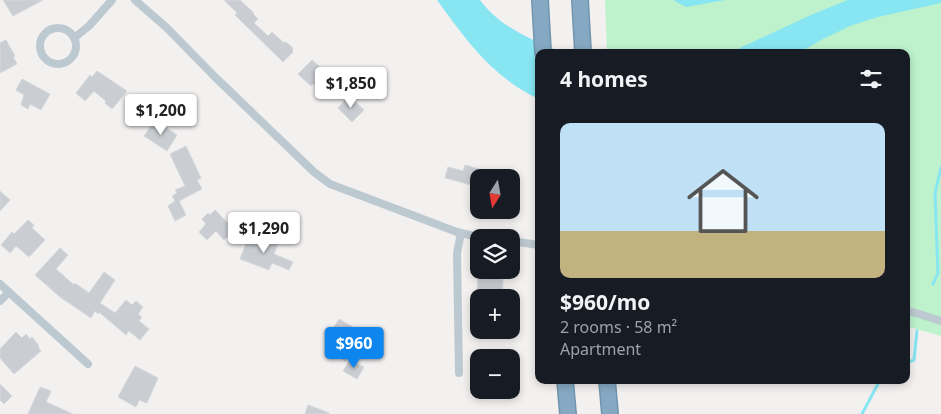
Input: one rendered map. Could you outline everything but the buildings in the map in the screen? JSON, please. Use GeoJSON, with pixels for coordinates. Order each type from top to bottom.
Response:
{"type":"FeatureCollection","features":[{"type":"Feature","properties":{"kind":"highway"},"geometry":{"type":"LineString","coordinates":[[540,0],[543,49]]}},
{"type":"Feature","properties":{"kind":"highway"},"geometry":{"type":"LineString","coordinates":[[580,0],[583,49]]}},
{"type":"Feature","properties":{"kind":"highway"},"geometry":{"type":"LineString","coordinates":[[565,384],[568,414]]}},
{"type":"Feature","properties":{"kind":"highway"},"geometry":{"type":"LineString","coordinates":[[608,384],[610,414]]}},
{"type":"Feature","properties":{"kind":"street"},"geometry":{"type":"LineString","coordinates":[[74,38],[89,26],[112,0]]}},
{"type":"Feature","properties":{"kind":"street"},"geometry":{"type":"LineString","coordinates":[[140,1],[215,77],[314,172],[330,184],[470,235]]}},
{"type":"Feature","properties":{"kind":"street"},"geometry":{"type":"LineString","coordinates":[[62,28],[74,38],[75,50],[69,60],[63,63],[51,63],[42,54],[40,42],[46,32],[51,29],[62,28]]}},
{"type":"Feature","properties":{"kind":"street"},"geometry":{"type":"LineString","coordinates":[[459,373],[458,253],[461,233]]}},
{"type":"Feature","properties":{"kind":"street"},"geometry":{"type":"LineString","coordinates":[[520,243],[535,245]]}},
{"type":"Feature","properties":{"kind":"street"},"geometry":{"type":"LineString","coordinates":[[0,284],[88,364]]}},
{"type":"Feature","properties":{"kind":"street"},"geometry":{"type":"LineString","coordinates":[[0,301],[9,292]]}},
{"type":"Feature","properties":{"kind":"street"},"geometry":{"type":"LineString","coordinates":[[910,311],[941,321]]}},
{"type":"Feature","properties":{"kind":"green space"},"geometry":{"type":"Polygon","coordinates":[[[605,0],[941,0],[941,336],[910,327],[910,49],[607,49],[605,0]]]}},
{"type":"Feature","properties":{"kind":"water"},"geometry":{"type":"Polygon","coordinates":[[[437,0],[480,0],[506,25],[554,49],[535,49],[535,97],[494,69],[459,29],[437,0]]]}},
{"type":"Feature","properties":{"kind":"water"},"geometry":{"type":"Polygon","coordinates":[[[673,0],[725,0],[686,7],[673,0]]]}},
{"type":"Feature","properties":{"kind":"water"},"geometry":{"type":"Polygon","coordinates":[[[848,0],[941,0],[941,3],[878,17],[850,26],[805,49],[737,49],[848,0]]]}},
{"type":"Feature","properties":{"kind":"waterway"},"geometry":{"type":"LineString","coordinates":[[933,284],[938,273],[935,193],[941,168]]}},
{"type":"Feature","properties":{"kind":"waterway"},"geometry":{"type":"LineString","coordinates":[[910,362],[914,360],[917,331]]}},
{"type":"Feature","properties":{"kind":"waterway"},"geometry":{"type":"LineString","coordinates":[[862,414],[878,384]]}}]}
